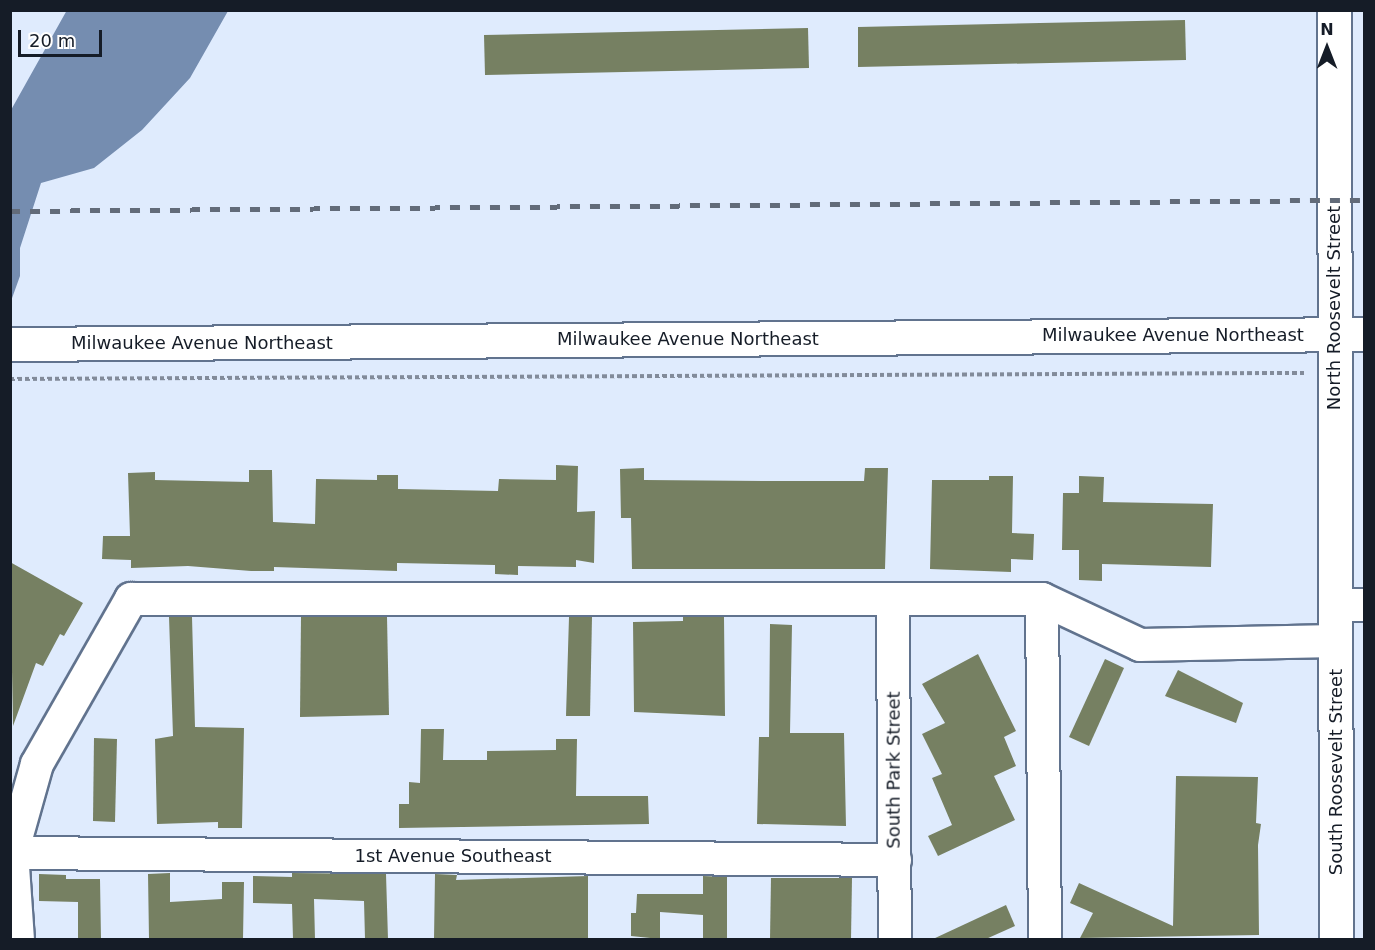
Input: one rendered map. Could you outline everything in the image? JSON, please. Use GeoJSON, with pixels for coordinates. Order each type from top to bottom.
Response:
{"type":"FeatureCollection","features":[{"type":"Feature","properties":{"kind":"street","name":"North Roosevelt Street"},"geometry":{"type":"LineString","coordinates":[[1334,10],[1350,334],[1335,373],[1350,605]]}},
{"type":"Feature","properties":{"kind":"street","name":"Milwaukee Avenue Northeast"},"geometry":{"type":"LineString","coordinates":[[10,344],[1350,334]]}},
{"type":"Feature","properties":{"kind":"street"},"geometry":{"type":"LineString","coordinates":[[18,939],[12,853],[37,764],[131,599],[893,601],[1042,599],[1140,645],[1335,641]]}},
{"type":"Feature","properties":{"kind":"street"},"geometry":{"type":"LineString","coordinates":[[1042,599],[1045,939]]}},
{"type":"Feature","properties":{"kind":"street","name":"South Park Street"},"geometry":{"type":"LineString","coordinates":[[893,601],[895,939]]}},
{"type":"Feature","properties":{"kind":"street","name":"South Roosevelt Street"},"geometry":{"type":"LineString","coordinates":[[1336,939],[1335,641],[1350,605]]}},
{"type":"Feature","properties":{"kind":"street","name":"1st Avenue Southeast"},"geometry":{"type":"LineString","coordinates":[[12,853],[895,860]]}},
{"type":"Feature","properties":{"kind":"path"},"geometry":{"type":"LineString","coordinates":[[10,380],[1335,373]]}},
{"type":"Feature","properties":{"kind":"water"},"geometry":{"type":"Polygon","coordinates":[[[67,10],[228,11],[190,78],[142,130],[94,168],[41,183],[20,248],[20,276],[11,301],[11,110],[67,10]]]}},
{"type":"Feature","properties":{"kind":"building"},"geometry":{"type":"Polygon","coordinates":[[[1185,20],[1186,60],[858,67],[858,27],[1185,20]]]}},
{"type":"Feature","properties":{"kind":"building"},"geometry":{"type":"Polygon","coordinates":[[[808,28],[809,68],[485,75],[484,35],[808,28]]]}},
{"type":"Feature","properties":{"kind":"building"},"geometry":{"type":"Polygon","coordinates":[[[556,465],[578,466],[577,512],[595,511],[594,563],[576,560],[576,567],[518,566],[518,575],[495,574],[495,565],[397,563],[397,571],[274,567],[274,571],[251,571],[188,566],[131,568],[131,560],[102,559],[103,536],[130,536],[128,473],[155,472],[155,480],[249,482],[249,470],[272,470],[273,522],[315,524],[316,479],[377,480],[377,475],[398,475],[398,489],[498,491],[499,479],[556,480],[556,465]]]}},
{"type":"Feature","properties":{"kind":"building"},"geometry":{"type":"Polygon","coordinates":[[[644,468],[644,480],[864,481],[865,468],[888,468],[885,569],[632,569],[631,518],[621,518],[620,469],[644,468]]]}},
{"type":"Feature","properties":{"kind":"building"},"geometry":{"type":"Polygon","coordinates":[[[989,476],[1013,476],[1012,533],[1034,534],[1033,560],[1011,559],[1011,572],[930,569],[932,480],[989,480],[989,476]]]}},
{"type":"Feature","properties":{"kind":"building"},"geometry":{"type":"Polygon","coordinates":[[[1079,476],[1104,477],[1103,502],[1213,504],[1211,567],[1102,564],[1102,581],[1079,580],[1079,550],[1062,550],[1063,493],[1079,493],[1079,476]]]}},
{"type":"Feature","properties":{"kind":"building"},"geometry":{"type":"Polygon","coordinates":[[[10,562],[83,603],[64,636],[60,634],[43,666],[36,663],[13,726],[10,562]]]}},
{"type":"Feature","properties":{"kind":"building"},"geometry":{"type":"Polygon","coordinates":[[[169,617],[192,617],[195,727],[244,728],[242,828],[218,828],[218,822],[157,824],[155,739],[173,736],[169,617]]]}},
{"type":"Feature","properties":{"kind":"building"},"geometry":{"type":"Polygon","coordinates":[[[301,617],[387,617],[389,715],[300,717],[301,617]]]}},
{"type":"Feature","properties":{"kind":"building"},"geometry":{"type":"Polygon","coordinates":[[[569,617],[592,617],[590,716],[566,716],[569,617]]]}},
{"type":"Feature","properties":{"kind":"building"},"geometry":{"type":"Polygon","coordinates":[[[683,617],[724,617],[725,716],[634,712],[633,622],[683,621],[683,617]]]}},
{"type":"Feature","properties":{"kind":"building"},"geometry":{"type":"Polygon","coordinates":[[[770,624],[792,625],[790,733],[844,733],[846,826],[757,824],[759,737],[769,737],[770,624]]]}},
{"type":"Feature","properties":{"kind":"building"},"geometry":{"type":"Polygon","coordinates":[[[978,654],[1016,731],[1004,737],[1016,766],[994,776],[1015,820],[938,856],[928,836],[952,825],[932,778],[942,774],[922,734],[945,723],[922,684],[978,654]]]}},
{"type":"Feature","properties":{"kind":"building"},"geometry":{"type":"Polygon","coordinates":[[[1105,659],[1124,668],[1089,746],[1069,737],[1105,659]]]}},
{"type":"Feature","properties":{"kind":"building"},"geometry":{"type":"Polygon","coordinates":[[[1178,670],[1243,703],[1236,723],[1165,696],[1178,670]]]}},
{"type":"Feature","properties":{"kind":"building"},"geometry":{"type":"Polygon","coordinates":[[[421,729],[444,729],[443,760],[487,760],[487,751],[556,750],[556,739],[577,739],[576,796],[648,796],[649,824],[399,828],[399,804],[409,804],[409,782],[420,783],[421,729]]]}},
{"type":"Feature","properties":{"kind":"building"},"geometry":{"type":"Polygon","coordinates":[[[94,738],[117,739],[115,822],[93,821],[94,738]]]}},
{"type":"Feature","properties":{"kind":"building"},"geometry":{"type":"Polygon","coordinates":[[[1176,776],[1258,777],[1256,823],[1261,824],[1258,845],[1259,935],[1080,938],[1093,913],[1070,903],[1079,883],[1173,926],[1176,776]]]}},
{"type":"Feature","properties":{"kind":"building"},"geometry":{"type":"Polygon","coordinates":[[[170,873],[170,902],[222,899],[222,882],[244,882],[243,939],[149,939],[148,874],[170,873]]]}},
{"type":"Feature","properties":{"kind":"building"},"geometry":{"type":"Polygon","coordinates":[[[292,873],[386,874],[388,939],[365,939],[364,901],[314,899],[315,939],[293,939],[292,904],[253,903],[253,876],[292,877],[292,873]]]}},
{"type":"Feature","properties":{"kind":"building"},"geometry":{"type":"Polygon","coordinates":[[[39,874],[66,875],[66,879],[100,879],[101,939],[78,939],[78,902],[39,901],[39,874]]]}},
{"type":"Feature","properties":{"kind":"building"},"geometry":{"type":"Polygon","coordinates":[[[435,874],[457,875],[456,880],[588,876],[588,939],[434,939],[435,874]]]}},
{"type":"Feature","properties":{"kind":"building"},"geometry":{"type":"Polygon","coordinates":[[[703,876],[727,877],[727,939],[703,939],[703,915],[660,912],[660,939],[631,936],[631,913],[636,913],[637,894],[703,894],[703,876]]]}},
{"type":"Feature","properties":{"kind":"building"},"geometry":{"type":"Polygon","coordinates":[[[771,878],[852,878],[851,939],[770,939],[771,878]]]}},
{"type":"Feature","properties":{"kind":"building"},"geometry":{"type":"Polygon","coordinates":[[[1006,905],[1015,926],[986,939],[933,939],[1006,905]]]}},
{"type":"Feature","properties":{"kind":"railway"},"geometry":{"type":"LineString","coordinates":[[10,211],[1364,200]]}}]}
